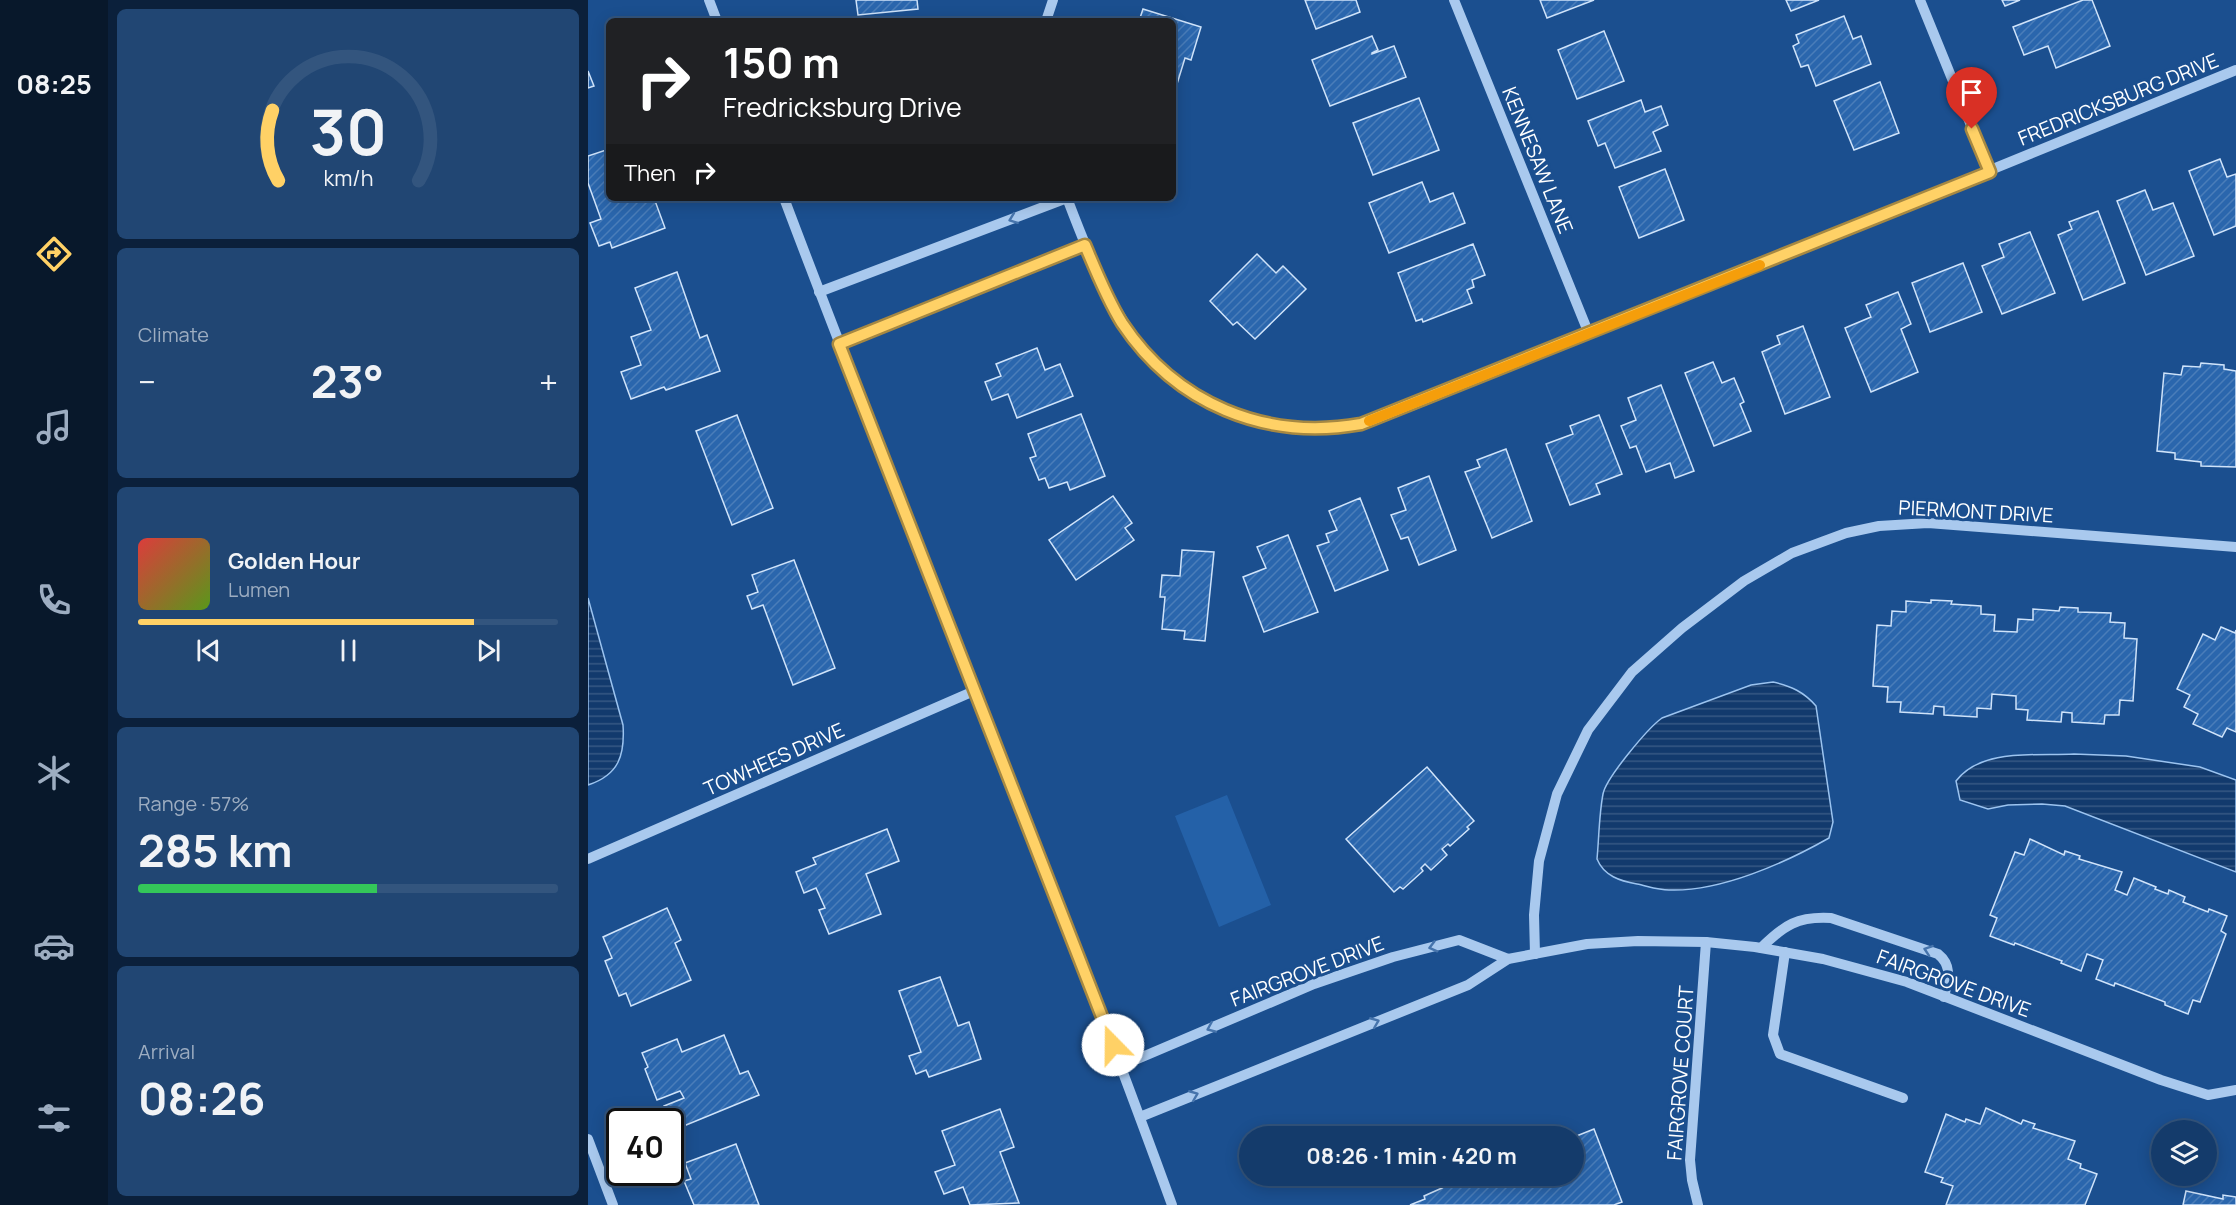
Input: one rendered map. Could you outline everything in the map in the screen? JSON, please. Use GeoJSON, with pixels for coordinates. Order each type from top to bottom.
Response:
{"type":"FeatureCollection","features":[{"type":"Feature","properties":{"kind":"street"},"geometry":{"type":"LineString","coordinates":[[709,0],[716,18]]}},
{"type":"Feature","properties":{"kind":"street"},"geometry":{"type":"LineString","coordinates":[[1047,18],[1053,0]]}},
{"type":"Feature","properties":{"kind":"street","name":"KENNESAW LANE"},"geometry":{"type":"LineString","coordinates":[[1454,0],[1589,333]]}},
{"type":"Feature","properties":{"kind":"street"},"geometry":{"type":"LineString","coordinates":[[1920,0],[1990,172]]}},
{"type":"Feature","properties":{"kind":"street","name":"FREDRICKSBURG DRIVE"},"geometry":{"type":"LineString","coordinates":[[1068,201],[1085,245],[1122,322],[1140,347],[1162,370],[1196,397],[1249,419],[1293,428],[1321,429],[1361,424],[1990,172],[2236,70]]}},
{"type":"Feature","properties":{"kind":"street"},"geometry":{"type":"LineString","coordinates":[[785,201],[1121,1066],[1172,1205]]}},
{"type":"Feature","properties":{"kind":"street"},"geometry":{"type":"LineString","coordinates":[[819,292],[1059,201]]}},
{"type":"Feature","properties":{"kind":"street"},"geometry":{"type":"LineString","coordinates":[[839,344],[1085,245]]}},
{"type":"Feature","properties":{"kind":"street","name":"PIERMONT DRIVE"},"geometry":{"type":"LineString","coordinates":[[1535,954],[1534,897],[1542,844],[1557,794],[1588,730],[1632,672],[1682,628],[1753,575],[1792,553],[1846,533],[1889,525],[1928,523],[2236,547]]}},
{"type":"Feature","properties":{"kind":"street","name":"TOWHEES DRIVE"},"geometry":{"type":"LineString","coordinates":[[588,860],[974,691]]}},
{"type":"Feature","properties":{"kind":"street"},"geometry":{"type":"LineString","coordinates":[[1761,948],[1780,928],[1796,921],[1818,917],[1832,918],[1938,954],[1945,960],[1950,975],[1944,997]]}},
{"type":"Feature","properties":{"kind":"street","name":"FAIRGROVE DRIVE"},"geometry":{"type":"LineString","coordinates":[[1121,1066],[1314,984],[1393,957],[1459,940],[1508,958]]}},
{"type":"Feature","properties":{"kind":"street","name":"FAIRGROVE DRIVE"},"geometry":{"type":"LineString","coordinates":[[1140,1117],[1468,985],[1508,958],[1587,945],[1638,941],[1706,942],[1761,948],[1869,970],[1907,982],[2171,1083],[2208,1095],[2236,1090]]}},
{"type":"Feature","properties":{"kind":"street","name":"FAIRGROVE COURT"},"geometry":{"type":"LineString","coordinates":[[1698,1205],[1690,1160],[1706,942]]}},
{"type":"Feature","properties":{"kind":"street"},"geometry":{"type":"LineString","coordinates":[[1785,952],[1773,1035],[1780,1054],[1903,1098]]}},
{"type":"Feature","properties":{"kind":"street"},"geometry":{"type":"LineString","coordinates":[[588,1139],[613,1205]]}},
{"type":"Feature","properties":{"kind":"shaded area"},"geometry":{"type":"Polygon","coordinates":[[[588,598],[623,725],[623,746],[613,770],[607,776],[588,785],[588,598]]]}},
{"type":"Feature","properties":{"kind":"shaded area"},"geometry":{"type":"Polygon","coordinates":[[[1773,682],[1797,690],[1816,706],[1833,822],[1829,838],[1793,857],[1752,874],[1709,886],[1669,890],[1625,881],[1608,874],[1597,859],[1603,794],[1619,766],[1638,742],[1662,718],[1751,685],[1773,682]]]}},
{"type":"Feature","properties":{"kind":"shaded area"},"geometry":{"type":"Polygon","coordinates":[[[2074,754],[2126,756],[2200,767],[2236,780],[2236,872],[2065,806],[2008,805],[1988,809],[1960,800],[1956,781],[1967,770],[1980,763],[2010,756],[2074,754]]]}},
{"type":"Feature","properties":{"kind":"shaded area"},"geometry":{"type":"Polygon","coordinates":[[[1227,795],[1271,905],[1219,927],[1175,816],[1227,795]]]}},
{"type":"Feature","properties":{"kind":"building"},"geometry":{"type":"Polygon","coordinates":[[[856,0],[917,0],[918,9],[858,15],[856,0]]]}},
{"type":"Feature","properties":{"kind":"building"},"geometry":{"type":"Polygon","coordinates":[[[1305,0],[1356,0],[1360,12],[1316,29],[1305,0]]]}},
{"type":"Feature","properties":{"kind":"building"},"geometry":{"type":"Polygon","coordinates":[[[1540,0],[1594,0],[1547,18],[1540,0]]]}},
{"type":"Feature","properties":{"kind":"building"},"geometry":{"type":"Polygon","coordinates":[[[1786,0],[1819,0],[1791,11],[1786,0]]]}},
{"type":"Feature","properties":{"kind":"building"},"geometry":{"type":"Polygon","coordinates":[[[2002,0],[2020,0],[2005,6],[2002,0]]]}},
{"type":"Feature","properties":{"kind":"building"},"geometry":{"type":"Polygon","coordinates":[[[2083,0],[2092,0],[2110,46],[2056,68],[2048,46],[2024,55],[2013,27],[2083,0]]]}},
{"type":"Feature","properties":{"kind":"building"},"geometry":{"type":"Polygon","coordinates":[[[1143,9],[1172,18],[1140,18],[1143,9]]]}},
{"type":"Feature","properties":{"kind":"building"},"geometry":{"type":"Polygon","coordinates":[[[1844,16],[1853,39],[1861,36],[1871,64],[1816,86],[1808,65],[1801,67],[1793,46],[1799,43],[1796,35],[1844,16]]]}},
{"type":"Feature","properties":{"kind":"building"},"geometry":{"type":"Polygon","coordinates":[[[1176,19],[1201,27],[1191,60],[1185,58],[1177,84],[1176,19]]]}},
{"type":"Feature","properties":{"kind":"building"},"geometry":{"type":"Polygon","coordinates":[[[1604,31],[1624,81],[1577,99],[1558,50],[1604,31]]]}},
{"type":"Feature","properties":{"kind":"building"},"geometry":{"type":"Polygon","coordinates":[[[1372,36],[1378,50],[1372,54],[1394,46],[1406,77],[1330,106],[1312,60],[1372,36]]]}},
{"type":"Feature","properties":{"kind":"building"},"geometry":{"type":"Polygon","coordinates":[[[588,71],[594,86],[588,88],[588,71]]]}},
{"type":"Feature","properties":{"kind":"building"},"geometry":{"type":"Polygon","coordinates":[[[1880,82],[1899,133],[1854,150],[1834,101],[1880,82]]]}},
{"type":"Feature","properties":{"kind":"building"},"geometry":{"type":"Polygon","coordinates":[[[1419,98],[1439,150],[1373,175],[1353,123],[1419,98]]]}},
{"type":"Feature","properties":{"kind":"building"},"geometry":{"type":"Polygon","coordinates":[[[1641,100],[1645,112],[1661,106],[1668,125],[1653,132],[1661,151],[1615,168],[1605,143],[1598,146],[1588,121],[1641,100]]]}},
{"type":"Feature","properties":{"kind":"building"},"geometry":{"type":"Polygon","coordinates":[[[606,150],[606,201],[655,201],[665,228],[612,248],[610,242],[599,246],[590,223],[601,219],[588,183],[588,156],[606,150]]]}},
{"type":"Feature","properties":{"kind":"building"},"geometry":{"type":"Polygon","coordinates":[[[2220,159],[2227,177],[2236,174],[2236,226],[2214,235],[2189,171],[2220,159]]]}},
{"type":"Feature","properties":{"kind":"building"},"geometry":{"type":"Polygon","coordinates":[[[1665,169],[1684,220],[1639,238],[1619,187],[1665,169]]]}},
{"type":"Feature","properties":{"kind":"building"},"geometry":{"type":"Polygon","coordinates":[[[1422,182],[1430,202],[1453,193],[1465,223],[1389,253],[1369,203],[1422,182]]]}},
{"type":"Feature","properties":{"kind":"building"},"geometry":{"type":"Polygon","coordinates":[[[2145,190],[2153,210],[2173,203],[2194,256],[2146,275],[2117,201],[2145,190]]]}},
{"type":"Feature","properties":{"kind":"building"},"geometry":{"type":"Polygon","coordinates":[[[2098,211],[2125,283],[2083,300],[2058,235],[2072,229],[2069,222],[2098,211]]]}},
{"type":"Feature","properties":{"kind":"building"},"geometry":{"type":"Polygon","coordinates":[[[2030,232],[2055,293],[2002,314],[1982,266],[2004,257],[1999,244],[2030,232]]]}},
{"type":"Feature","properties":{"kind":"building"},"geometry":{"type":"Polygon","coordinates":[[[1473,244],[1485,275],[1472,280],[1474,287],[1467,290],[1472,303],[1423,322],[1422,319],[1416,321],[1398,273],[1473,244]]]}},
{"type":"Feature","properties":{"kind":"building"},"geometry":{"type":"Polygon","coordinates":[[[1257,254],[1276,273],[1283,266],[1306,289],[1255,339],[1237,322],[1233,325],[1210,301],[1257,254]]]}},
{"type":"Feature","properties":{"kind":"building"},"geometry":{"type":"Polygon","coordinates":[[[1963,263],[1982,312],[1930,332],[1912,283],[1963,263]]]}},
{"type":"Feature","properties":{"kind":"building"},"geometry":{"type":"Polygon","coordinates":[[[677,272],[700,338],[707,335],[720,371],[666,390],[664,387],[631,399],[621,372],[641,365],[631,337],[651,330],[635,288],[677,272]]]}},
{"type":"Feature","properties":{"kind":"building"},"geometry":{"type":"Polygon","coordinates":[[[1898,292],[1911,324],[1901,329],[1918,372],[1871,392],[1845,328],[1871,317],[1866,305],[1898,292]]]}},
{"type":"Feature","properties":{"kind":"building"},"geometry":{"type":"Polygon","coordinates":[[[1803,326],[1830,397],[1785,414],[1762,352],[1780,344],[1777,336],[1803,326]]]}},
{"type":"Feature","properties":{"kind":"building"},"geometry":{"type":"Polygon","coordinates":[[[1037,348],[1045,370],[1060,364],[1073,396],[1017,418],[1008,394],[992,400],[985,382],[1001,376],[996,364],[1037,348]]]}},
{"type":"Feature","properties":{"kind":"building"},"geometry":{"type":"Polygon","coordinates":[[[1713,362],[1722,383],[1734,378],[1744,402],[1740,404],[1751,431],[1714,446],[1685,373],[1713,362]]]}},
{"type":"Feature","properties":{"kind":"building"},"geometry":{"type":"Polygon","coordinates":[[[2201,363],[2224,365],[2224,369],[2236,371],[2236,467],[2201,466],[2201,462],[2175,459],[2175,453],[2157,451],[2164,373],[2181,375],[2183,366],[2200,367],[2201,363]]]}},
{"type":"Feature","properties":{"kind":"building"},"geometry":{"type":"Polygon","coordinates":[[[1661,385],[1694,471],[1675,478],[1670,463],[1646,472],[1636,446],[1630,448],[1621,426],[1636,420],[1628,398],[1661,385]]]}},
{"type":"Feature","properties":{"kind":"building"},"geometry":{"type":"Polygon","coordinates":[[[1081,414],[1105,476],[1070,490],[1067,482],[1049,488],[1045,478],[1039,480],[1030,458],[1036,456],[1028,434],[1081,414]]]}},
{"type":"Feature","properties":{"kind":"building"},"geometry":{"type":"Polygon","coordinates":[[[737,415],[773,508],[732,525],[696,431],[737,415]]]}},
{"type":"Feature","properties":{"kind":"building"},"geometry":{"type":"Polygon","coordinates":[[[1599,415],[1622,474],[1596,484],[1600,494],[1570,505],[1546,444],[1573,434],[1570,426],[1599,415]]]}},
{"type":"Feature","properties":{"kind":"building"},"geometry":{"type":"Polygon","coordinates":[[[1506,449],[1532,521],[1492,538],[1465,472],[1480,467],[1477,460],[1506,449]]]}},
{"type":"Feature","properties":{"kind":"building"},"geometry":{"type":"Polygon","coordinates":[[[1429,476],[1456,550],[1419,565],[1408,537],[1401,539],[1391,515],[1406,510],[1398,488],[1429,476]]]}},
{"type":"Feature","properties":{"kind":"building"},"geometry":{"type":"Polygon","coordinates":[[[1113,496],[1132,523],[1125,528],[1134,540],[1076,580],[1049,540],[1113,496]]]}},
{"type":"Feature","properties":{"kind":"building"},"geometry":{"type":"Polygon","coordinates":[[[1360,498],[1388,570],[1335,591],[1317,546],[1329,542],[1326,534],[1337,530],[1329,511],[1360,498]]]}},
{"type":"Feature","properties":{"kind":"building"},"geometry":{"type":"Polygon","coordinates":[[[1288,535],[1318,612],[1264,632],[1243,577],[1266,568],[1257,547],[1288,535]]]}},
{"type":"Feature","properties":{"kind":"building"},"geometry":{"type":"Polygon","coordinates":[[[1182,550],[1214,552],[1205,641],[1184,639],[1185,631],[1162,629],[1165,597],[1160,597],[1162,575],[1180,576],[1182,550]]]}},
{"type":"Feature","properties":{"kind":"building"},"geometry":{"type":"Polygon","coordinates":[[[794,560],[835,668],[793,685],[763,605],[752,609],[747,596],[758,592],[752,575],[794,560]]]}},
{"type":"Feature","properties":{"kind":"building"},"geometry":{"type":"Polygon","coordinates":[[[1931,600],[1981,606],[1981,614],[1995,615],[1994,631],[2017,632],[2018,619],[2033,620],[2033,609],[2059,611],[2060,607],[2078,608],[2078,612],[2111,613],[2110,622],[2125,623],[2124,638],[2137,639],[2133,701],[2120,700],[2119,715],[2105,715],[2104,724],[2072,722],[2072,713],[2062,712],[2061,722],[2027,720],[2028,710],[2016,709],[2016,696],[1992,694],[1991,709],[1977,708],[1977,717],[1944,715],[1944,707],[1934,706],[1933,714],[1900,712],[1901,702],[1887,702],[1888,687],[1873,686],[1877,625],[1891,626],[1892,611],[1906,612],[1906,601],[1931,603],[1931,600]]]}},
{"type":"Feature","properties":{"kind":"building"},"geometry":{"type":"Polygon","coordinates":[[[2221,627],[2235,633],[2236,630],[2236,732],[2227,728],[2222,737],[2193,724],[2198,714],[2184,707],[2190,695],[2177,689],[2203,634],[2215,640],[2221,627]]]}},
{"type":"Feature","properties":{"kind":"building"},"geometry":{"type":"Polygon","coordinates":[[[1427,767],[1474,821],[1467,827],[1469,829],[1450,846],[1448,844],[1442,849],[1447,855],[1431,870],[1425,864],[1421,868],[1423,871],[1403,889],[1400,887],[1394,892],[1346,839],[1427,767]]]}},
{"type":"Feature","properties":{"kind":"building"},"geometry":{"type":"Polygon","coordinates":[[[887,829],[899,861],[866,874],[881,914],[829,934],[819,910],[825,908],[816,888],[804,893],[796,872],[816,864],[813,858],[887,829]]]}},
{"type":"Feature","properties":{"kind":"building"},"geometry":{"type":"Polygon","coordinates":[[[2030,839],[2064,855],[2065,851],[2080,856],[2079,859],[2122,872],[2115,890],[2127,895],[2134,878],[2168,894],[2169,890],[2185,897],[2183,902],[2208,912],[2209,909],[2227,916],[2221,931],[2226,934],[2200,1002],[2193,1000],[2188,1014],[2165,1005],[2165,1002],[2115,983],[2114,986],[2096,979],[2103,960],[2087,954],[2081,971],[2061,963],[2062,961],[1990,936],[1997,918],[1990,915],[2015,852],[2024,855],[2030,839]]]}},
{"type":"Feature","properties":{"kind":"building"},"geometry":{"type":"Polygon","coordinates":[[[667,908],[681,940],[675,943],[691,980],[631,1006],[626,993],[619,996],[605,961],[612,958],[603,937],[667,908]]]}},
{"type":"Feature","properties":{"kind":"building"},"geometry":{"type":"Polygon","coordinates":[[[940,977],[958,1026],[969,1022],[981,1059],[929,1077],[926,1070],[916,1074],[909,1056],[921,1052],[899,991],[940,977]]]}},
{"type":"Feature","properties":{"kind":"building"},"geometry":{"type":"Polygon","coordinates":[[[724,1035],[740,1074],[748,1071],[759,1095],[684,1126],[684,1108],[665,1108],[664,1106],[684,1098],[680,1091],[657,1100],[645,1069],[648,1067],[642,1053],[677,1039],[682,1052],[724,1035]]]}},
{"type":"Feature","properties":{"kind":"building"},"geometry":{"type":"Polygon","coordinates":[[[1986,1108],[2021,1124],[2023,1120],[2035,1124],[2033,1128],[2075,1141],[2068,1159],[2081,1164],[2080,1168],[2097,1174],[2085,1205],[1946,1205],[1953,1186],[1941,1182],[1943,1178],[1925,1172],[1946,1114],[1965,1122],[1966,1119],[1980,1124],[1986,1108]]]}},
{"type":"Feature","properties":{"kind":"building"},"geometry":{"type":"Polygon","coordinates":[[[1000,1109],[1014,1147],[1000,1152],[1019,1203],[970,1205],[963,1187],[944,1194],[935,1172],[955,1165],[942,1131],[1000,1109]]]}},
{"type":"Feature","properties":{"kind":"building"},"geometry":{"type":"Polygon","coordinates":[[[1594,1129],[1622,1202],[1614,1205],[1410,1205],[1442,1188],[1441,1186],[1584,1186],[1584,1133],[1594,1129]]]}},
{"type":"Feature","properties":{"kind":"building"},"geometry":{"type":"Polygon","coordinates":[[[736,1144],[759,1205],[694,1205],[684,1181],[691,1179],[685,1163],[736,1144]]]}},
{"type":"Feature","properties":{"kind":"building"},"geometry":{"type":"Polygon","coordinates":[[[2186,1191],[2223,1199],[2223,1195],[2236,1197],[2236,1205],[2183,1205],[2186,1191]]]}},
{"type":"Feature","properties":{"kind":"slow traffic"},"geometry":{"type":"LineString","coordinates":[[1369,421],[1760,265]]}},
{"type":"Feature","properties":{"kind":"route"},"geometry":{"type":"LineString","coordinates":[[1113,1045],[839,344],[1085,245],[1114,309],[1140,347],[1162,370],[1196,397],[1226,411],[1261,422],[1293,428],[1347,427],[1411,406],[1990,172],[1972,129]]}}]}
